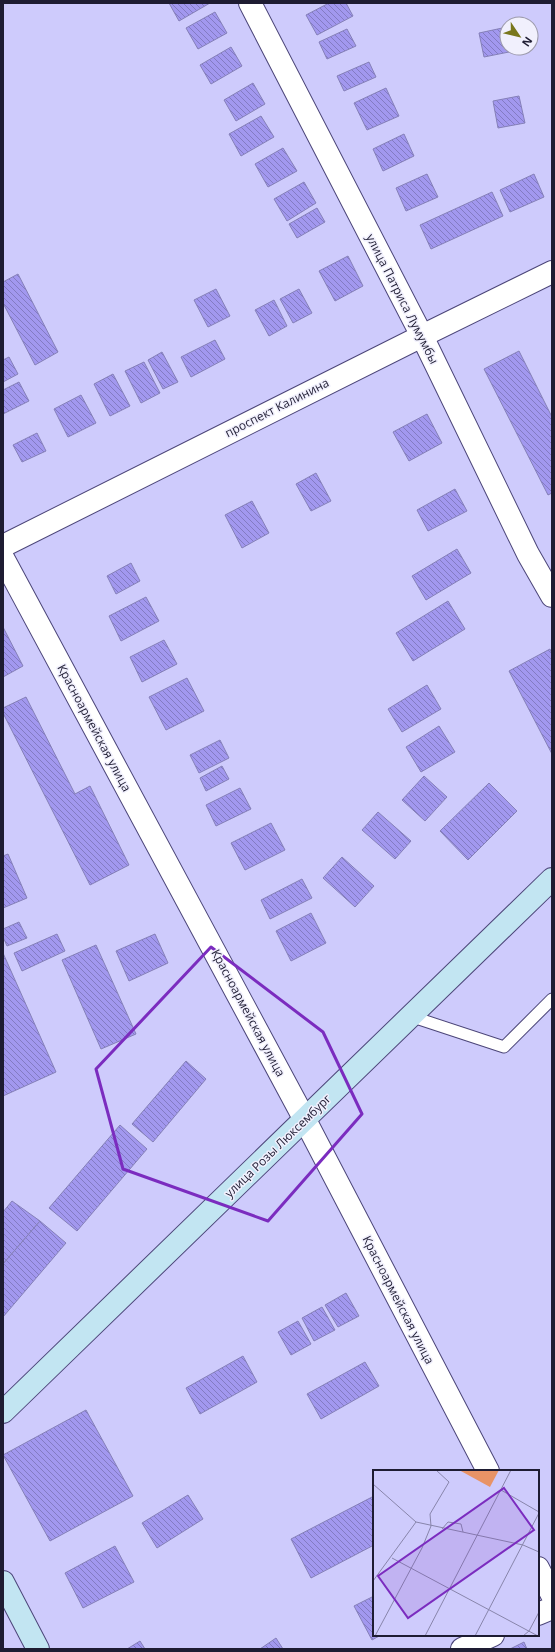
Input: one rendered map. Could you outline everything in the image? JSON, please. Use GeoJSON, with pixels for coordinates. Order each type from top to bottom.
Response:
{"type":"FeatureCollection","features":[{"type":"Feature","properties":{"kind":"main road","name":"улица Розы Люксембург"},"geometry":{"type":"LineString","coordinates":[[3,1412],[552,879]]}},
{"type":"Feature","properties":{"kind":"main road"},"geometry":{"type":"LineString","coordinates":[[3,1582],[38,1649]]}},
{"type":"Feature","properties":{"kind":"street","name":"улица Патриса Лумумбы"},"geometry":{"type":"LineString","coordinates":[[250,3],[422,336],[528,554],[552,596]]}},
{"type":"Feature","properties":{"kind":"street","name":"проспект Калинина"},"geometry":{"type":"LineString","coordinates":[[3,546],[552,272]]}},
{"type":"Feature","properties":{"kind":"street","name":"Красноармейская улица"},"geometry":{"type":"LineString","coordinates":[[3,558],[305,1120],[487,1470]]}},
{"type":"Feature","properties":{"kind":"street"},"geometry":{"type":"LineString","coordinates":[[539,1570],[552,1595]]}},
{"type":"Feature","properties":{"kind":"street"},"geometry":{"type":"LineString","coordinates":[[539,1614],[552,1608]]}},
{"type":"Feature","properties":{"kind":"street"},"geometry":{"type":"LineString","coordinates":[[462,1649],[491,1636]]}},
{"type":"Feature","properties":{"kind":"lane"},"geometry":{"type":"LineString","coordinates":[[410,1016],[504,1047],[552,999]]}},
{"type":"Feature","properties":{"kind":"highlighted area"},"geometry":{"type":"Polygon","coordinates":[[[211,947],[323,1032],[362,1114],[268,1221],[123,1169],[96,1069],[211,947]]]}},
{"type":"Feature","properties":{"kind":"building"},"geometry":{"type":"Polygon","coordinates":[[[169,3],[210,3],[179,21],[169,3]]]}},
{"type":"Feature","properties":{"kind":"building"},"geometry":{"type":"Polygon","coordinates":[[[329,3],[346,3],[353,16],[317,35],[306,15],[329,3]]]}},
{"type":"Feature","properties":{"kind":"building"},"geometry":{"type":"Polygon","coordinates":[[[215,12],[227,33],[198,49],[186,28],[215,12]]]}},
{"type":"Feature","properties":{"kind":"building"},"geometry":{"type":"Polygon","coordinates":[[[347,29],[356,46],[327,59],[319,42],[347,29]]]}},
{"type":"Feature","properties":{"kind":"building"},"geometry":{"type":"Polygon","coordinates":[[[499,29],[499,54],[484,57],[479,33],[499,29]]]}},
{"type":"Feature","properties":{"kind":"building"},"geometry":{"type":"Polygon","coordinates":[[[231,47],[242,66],[211,84],[200,65],[231,47]]]}},
{"type":"Feature","properties":{"kind":"building"},"geometry":{"type":"Polygon","coordinates":[[[369,62],[376,77],[344,91],[337,76],[369,62]]]}},
{"type":"Feature","properties":{"kind":"building"},"geometry":{"type":"Polygon","coordinates":[[[253,83],[265,104],[236,121],[224,100],[253,83]]]}},
{"type":"Feature","properties":{"kind":"building"},"geometry":{"type":"Polygon","coordinates":[[[386,88],[399,116],[367,130],[354,103],[386,88]]]}},
{"type":"Feature","properties":{"kind":"building"},"geometry":{"type":"Polygon","coordinates":[[[519,96],[525,123],[498,128],[493,101],[519,96]]]}},
{"type":"Feature","properties":{"kind":"building"},"geometry":{"type":"Polygon","coordinates":[[[261,116],[274,137],[241,156],[229,134],[261,116]]]}},
{"type":"Feature","properties":{"kind":"building"},"geometry":{"type":"Polygon","coordinates":[[[404,134],[414,156],[383,171],[373,149],[404,134]]]}},
{"type":"Feature","properties":{"kind":"building"},"geometry":{"type":"Polygon","coordinates":[[[283,148],[297,171],[268,187],[255,164],[283,148]]]}},
{"type":"Feature","properties":{"kind":"building"},"geometry":{"type":"Polygon","coordinates":[[[427,174],[438,197],[406,211],[396,188],[427,174]]]}},
{"type":"Feature","properties":{"kind":"building"},"geometry":{"type":"Polygon","coordinates":[[[534,174],[544,197],[510,212],[500,190],[534,174]]]}},
{"type":"Feature","properties":{"kind":"building"},"geometry":{"type":"Polygon","coordinates":[[[304,182],[316,203],[287,221],[274,199],[304,182]]]}},
{"type":"Feature","properties":{"kind":"building"},"geometry":{"type":"Polygon","coordinates":[[[492,192],[503,216],[431,249],[420,225],[492,192]]]}},
{"type":"Feature","properties":{"kind":"building"},"geometry":{"type":"Polygon","coordinates":[[[317,208],[325,222],[297,238],[289,224],[317,208]]]}},
{"type":"Feature","properties":{"kind":"building"},"geometry":{"type":"Polygon","coordinates":[[[348,256],[363,286],[335,301],[319,271],[348,256]]]}},
{"type":"Feature","properties":{"kind":"building"},"geometry":{"type":"Polygon","coordinates":[[[18,274],[58,352],[35,365],[3,303],[3,282],[18,274]]]}},
{"type":"Feature","properties":{"kind":"building"},"geometry":{"type":"Polygon","coordinates":[[[216,289],[230,316],[208,327],[194,300],[216,289]]]}},
{"type":"Feature","properties":{"kind":"building"},"geometry":{"type":"Polygon","coordinates":[[[299,289],[312,313],[293,323],[280,299],[299,289]]]}},
{"type":"Feature","properties":{"kind":"building"},"geometry":{"type":"Polygon","coordinates":[[[274,300],[287,326],[269,336],[255,310],[274,300]]]}},
{"type":"Feature","properties":{"kind":"building"},"geometry":{"type":"Polygon","coordinates":[[[215,340],[225,359],[191,377],[181,357],[215,340]]]}},
{"type":"Feature","properties":{"kind":"building"},"geometry":{"type":"Polygon","coordinates":[[[519,351],[552,417],[552,493],[548,495],[484,369],[519,351]]]}},
{"type":"Feature","properties":{"kind":"building"},"geometry":{"type":"Polygon","coordinates":[[[162,352],[178,382],[163,389],[148,360],[162,352]]]}},
{"type":"Feature","properties":{"kind":"building"},"geometry":{"type":"Polygon","coordinates":[[[9,357],[18,374],[3,382],[3,360],[9,357]]]}},
{"type":"Feature","properties":{"kind":"building"},"geometry":{"type":"Polygon","coordinates":[[[144,362],[160,393],[141,403],[125,371],[144,362]]]}},
{"type":"Feature","properties":{"kind":"building"},"geometry":{"type":"Polygon","coordinates":[[[113,374],[130,406],[110,416],[94,384],[113,374]]]}},
{"type":"Feature","properties":{"kind":"building"},"geometry":{"type":"Polygon","coordinates":[[[19,382],[29,401],[3,414],[3,390],[19,382]]]}},
{"type":"Feature","properties":{"kind":"building"},"geometry":{"type":"Polygon","coordinates":[[[81,395],[96,423],[68,437],[54,409],[81,395]]]}},
{"type":"Feature","properties":{"kind":"building"},"geometry":{"type":"Polygon","coordinates":[[[427,414],[442,443],[409,461],[393,432],[427,414]]]}},
{"type":"Feature","properties":{"kind":"building"},"geometry":{"type":"Polygon","coordinates":[[[37,433],[46,451],[22,462],[13,445],[37,433]]]}},
{"type":"Feature","properties":{"kind":"building"},"geometry":{"type":"Polygon","coordinates":[[[316,473],[331,501],[311,511],[296,484],[316,473]]]}},
{"type":"Feature","properties":{"kind":"building"},"geometry":{"type":"Polygon","coordinates":[[[455,489],[467,511],[428,531],[417,510],[455,489]]]}},
{"type":"Feature","properties":{"kind":"building"},"geometry":{"type":"Polygon","coordinates":[[[252,501],[269,533],[242,548],[225,515],[252,501]]]}},
{"type":"Feature","properties":{"kind":"building"},"geometry":{"type":"Polygon","coordinates":[[[457,549],[471,573],[426,600],[412,576],[457,549]]]}},
{"type":"Feature","properties":{"kind":"building"},"geometry":{"type":"Polygon","coordinates":[[[131,563],[140,581],[116,594],[107,576],[131,563]]]}},
{"type":"Feature","properties":{"kind":"building"},"geometry":{"type":"Polygon","coordinates":[[[146,597],[159,621],[121,641],[109,616],[146,597]]]}},
{"type":"Feature","properties":{"kind":"building"},"geometry":{"type":"Polygon","coordinates":[[[448,601],[465,629],[413,661],[396,633],[448,601]]]}},
{"type":"Feature","properties":{"kind":"building"},"geometry":{"type":"Polygon","coordinates":[[[3,627],[23,666],[3,677],[3,627]]]}},
{"type":"Feature","properties":{"kind":"building"},"geometry":{"type":"Polygon","coordinates":[[[164,640],[177,664],[142,682],[130,657],[164,640]]]}},
{"type":"Feature","properties":{"kind":"building"},"geometry":{"type":"Polygon","coordinates":[[[550,649],[552,654],[552,754],[509,671],[550,649]]]}},
{"type":"Feature","properties":{"kind":"building"},"geometry":{"type":"Polygon","coordinates":[[[187,678],[204,711],[166,730],[149,697],[187,678]]]}},
{"type":"Feature","properties":{"kind":"building"},"geometry":{"type":"Polygon","coordinates":[[[427,685],[441,709],[402,732],[388,709],[427,685]]]}},
{"type":"Feature","properties":{"kind":"building"},"geometry":{"type":"Polygon","coordinates":[[[26,697],[75,794],[90,786],[129,865],[90,885],[3,713],[3,708],[26,697]]]}},
{"type":"Feature","properties":{"kind":"building"},"geometry":{"type":"Polygon","coordinates":[[[439,726],[455,752],[421,772],[406,747],[439,726]]]}},
{"type":"Feature","properties":{"kind":"building"},"geometry":{"type":"Polygon","coordinates":[[[220,740],[229,758],[199,773],[190,755],[220,740]]]}},
{"type":"Feature","properties":{"kind":"building"},"geometry":{"type":"Polygon","coordinates":[[[222,766],[229,779],[206,791],[200,778],[222,766]]]}},
{"type":"Feature","properties":{"kind":"building"},"geometry":{"type":"Polygon","coordinates":[[[424,776],[447,797],[425,821],[402,800],[424,776]]]}},
{"type":"Feature","properties":{"kind":"building"},"geometry":{"type":"Polygon","coordinates":[[[489,783],[517,811],[468,860],[440,831],[489,783]]]}},
{"type":"Feature","properties":{"kind":"building"},"geometry":{"type":"Polygon","coordinates":[[[240,788],[251,809],[216,826],[206,805],[240,788]]]}},
{"type":"Feature","properties":{"kind":"building"},"geometry":{"type":"Polygon","coordinates":[[[378,812],[411,841],[395,859],[362,830],[378,812]]]}},
{"type":"Feature","properties":{"kind":"building"},"geometry":{"type":"Polygon","coordinates":[[[271,823],[285,850],[245,870],[231,843],[271,823]]]}},
{"type":"Feature","properties":{"kind":"building"},"geometry":{"type":"Polygon","coordinates":[[[8,854],[27,898],[3,908],[3,856],[8,854]]]}},
{"type":"Feature","properties":{"kind":"building"},"geometry":{"type":"Polygon","coordinates":[[[342,857],[374,886],[355,907],[323,878],[342,857]]]}},
{"type":"Feature","properties":{"kind":"building"},"geometry":{"type":"Polygon","coordinates":[[[302,879],[312,898],[270,919],[261,900],[302,879]]]}},
{"type":"Feature","properties":{"kind":"building"},"geometry":{"type":"Polygon","coordinates":[[[311,913],[326,943],[291,961],[276,931],[311,913]]]}},
{"type":"Feature","properties":{"kind":"building"},"geometry":{"type":"Polygon","coordinates":[[[19,922],[27,938],[7,946],[3,937],[3,929],[19,922]]]}},
{"type":"Feature","properties":{"kind":"building"},"geometry":{"type":"Polygon","coordinates":[[[57,934],[65,951],[22,971],[14,953],[57,934]]]}},
{"type":"Feature","properties":{"kind":"building"},"geometry":{"type":"Polygon","coordinates":[[[155,934],[168,963],[129,981],[116,951],[155,934]]]}},
{"type":"Feature","properties":{"kind":"building"},"geometry":{"type":"Polygon","coordinates":[[[96,945],[136,1034],[101,1049],[62,960],[96,945]]]}},
{"type":"Feature","properties":{"kind":"building"},"geometry":{"type":"Polygon","coordinates":[[[3,953],[56,1072],[3,1096],[3,953]]]}},
{"type":"Feature","properties":{"kind":"building"},"geometry":{"type":"Polygon","coordinates":[[[186,1061],[206,1079],[153,1142],[132,1124],[186,1061]]]}},
{"type":"Feature","properties":{"kind":"building"},"geometry":{"type":"Polygon","coordinates":[[[120,1125],[147,1149],[77,1231],[49,1208],[120,1125]]]}},
{"type":"Feature","properties":{"kind":"building"},"geometry":{"type":"Polygon","coordinates":[[[12,1201],[40,1221],[3,1264],[3,1212],[12,1201]]]}},
{"type":"Feature","properties":{"kind":"building"},"geometry":{"type":"Polygon","coordinates":[[[40,1221],[66,1243],[3,1317],[3,1264],[40,1221]]]}},
{"type":"Feature","properties":{"kind":"building"},"geometry":{"type":"Polygon","coordinates":[[[346,1293],[359,1316],[338,1327],[325,1305],[346,1293]]]}},
{"type":"Feature","properties":{"kind":"building"},"geometry":{"type":"Polygon","coordinates":[[[322,1307],[335,1330],[314,1341],[302,1318],[322,1307]]]}},
{"type":"Feature","properties":{"kind":"building"},"geometry":{"type":"Polygon","coordinates":[[[298,1321],[311,1344],[291,1355],[278,1332],[298,1321]]]}},
{"type":"Feature","properties":{"kind":"building"},"geometry":{"type":"Polygon","coordinates":[[[243,1356],[257,1382],[200,1414],[186,1388],[243,1356]]]}},
{"type":"Feature","properties":{"kind":"building"},"geometry":{"type":"Polygon","coordinates":[[[365,1362],[379,1386],[321,1419],[307,1394],[365,1362]]]}},
{"type":"Feature","properties":{"kind":"building"},"geometry":{"type":"Polygon","coordinates":[[[86,1410],[133,1496],[50,1541],[3,1455],[86,1410]]]}},
{"type":"Feature","properties":{"kind":"building"},"geometry":{"type":"Polygon","coordinates":[[[188,1495],[203,1519],[157,1548],[142,1523],[188,1495]]]}},
{"type":"Feature","properties":{"kind":"building"},"geometry":{"type":"Polygon","coordinates":[[[373,1497],[373,1546],[311,1578],[291,1539],[373,1497]]]}},
{"type":"Feature","properties":{"kind":"building"},"geometry":{"type":"Polygon","coordinates":[[[115,1546],[134,1582],[83,1608],[65,1573],[115,1546]]]}},
{"type":"Feature","properties":{"kind":"building"},"geometry":{"type":"Polygon","coordinates":[[[373,1596],[373,1636],[379,1636],[372,1640],[354,1606],[373,1596]]]}},
{"type":"Feature","properties":{"kind":"building"},"geometry":{"type":"Polygon","coordinates":[[[276,1638],[283,1649],[260,1649],[276,1638]]]}},
{"type":"Feature","properties":{"kind":"building"},"geometry":{"type":"Polygon","coordinates":[[[140,1641],[145,1649],[127,1649],[140,1641]]]}},
{"type":"Feature","properties":{"kind":"building"},"geometry":{"type":"Polygon","coordinates":[[[524,1642],[527,1649],[510,1649],[524,1642]]]}}]}
